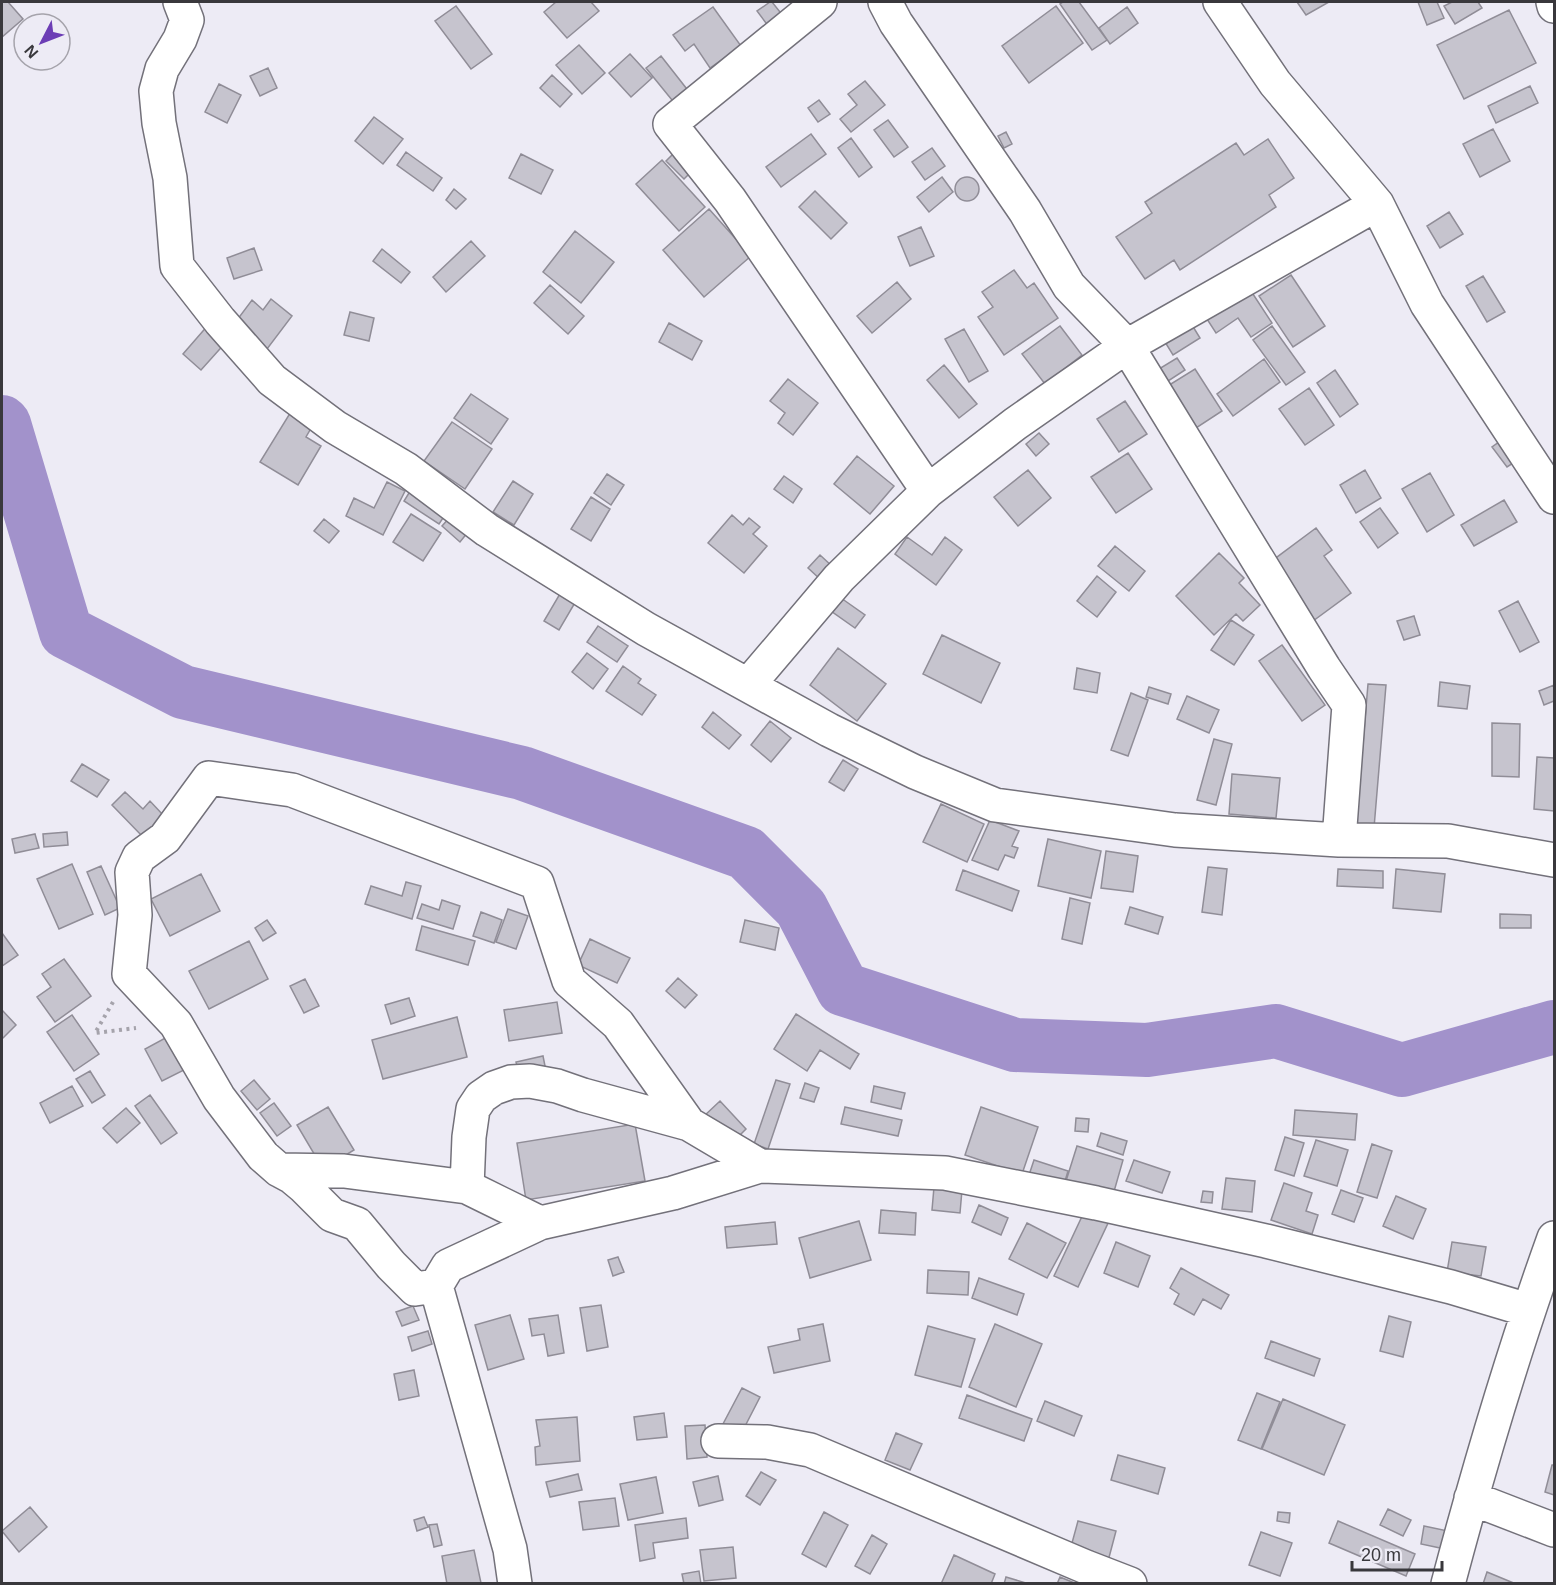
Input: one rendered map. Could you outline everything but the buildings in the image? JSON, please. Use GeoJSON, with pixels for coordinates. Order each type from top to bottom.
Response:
{"type":"FeatureCollection","features":[{"type":"Feature","properties":{"kind":"street"},"geometry":{"type":"LineString","coordinates":[[180,2],[187,20],[180,39],[162,69],[156,91],[159,123],[170,178],[177,266],[220,321],[272,380],[335,427],[406,469],[488,530],[646,629],[829,730],[915,772],[995,805],[1175,830],[1339,840],[1448,841],[1554,860]]}},
{"type":"Feature","properties":{"kind":"street"},"geometry":{"type":"LineString","coordinates":[[820,2],[670,124],[730,200],[928,491]]}},
{"type":"Feature","properties":{"kind":"street"},"geometry":{"type":"LineString","coordinates":[[885,2],[896,23],[1025,211],[1070,285],[1127,346],[1324,668],[1349,705],[1339,840]]}},
{"type":"Feature","properties":{"kind":"street"},"geometry":{"type":"LineString","coordinates":[[1220,2],[1275,83],[1377,204],[1427,304],[1554,497]]}},
{"type":"Feature","properties":{"kind":"street"},"geometry":{"type":"LineString","coordinates":[[1552,2],[1554,6]]}},
{"type":"Feature","properties":{"kind":"street"},"geometry":{"type":"LineString","coordinates":[[749,684],[839,578],[928,491],[1015,424],[1127,346],[1377,204]]}},
{"type":"Feature","properties":{"kind":"street"},"geometry":{"type":"LineString","coordinates":[[436,1286],[415,1288],[391,1265],[357,1224],[332,1215],[292,1177],[279,1170],[263,1155],[219,1098],[176,1024],[129,974],[135,915],[132,872],[139,856],[165,838],[209,778],[292,790],[537,883],[569,981],[618,1024],[689,1124]]}},
{"type":"Feature","properties":{"kind":"street"},"geometry":{"type":"LineString","coordinates":[[466,1187],[473,1109],[481,1097],[494,1088],[511,1082],[530,1081],[558,1086],[689,1124],[760,1166]]}},
{"type":"Feature","properties":{"kind":"street"},"geometry":{"type":"LineString","coordinates":[[514,1584],[510,1549],[436,1286],[448,1266],[540,1223],[673,1193],[760,1166],[945,1173],[1096,1203],[1266,1241],[1451,1287],[1528,1310]]}},
{"type":"Feature","properties":{"kind":"street"},"geometry":{"type":"LineString","coordinates":[[279,1170],[344,1171],[466,1187],[540,1223]]}},
{"type":"Feature","properties":{"kind":"street"},"geometry":{"type":"LineString","coordinates":[[1448,1584],[1471,1498],[1528,1310],[1554,1238]]}},
{"type":"Feature","properties":{"kind":"street"},"geometry":{"type":"LineString","coordinates":[[718,1441],[767,1442],[810,1450],[1131,1584]]}},
{"type":"Feature","properties":{"kind":"street"},"geometry":{"type":"LineString","coordinates":[[1471,1498],[1554,1530]]}},
{"type":"Feature","properties":{"kind":"waterway"},"geometry":{"type":"LineString","coordinates":[[2,422],[66,632],[183,692],[522,773],[746,853],[801,908],[843,989],[1015,1045],[1147,1050],[1276,1031],[1402,1070],[1554,1027]]}}]}
